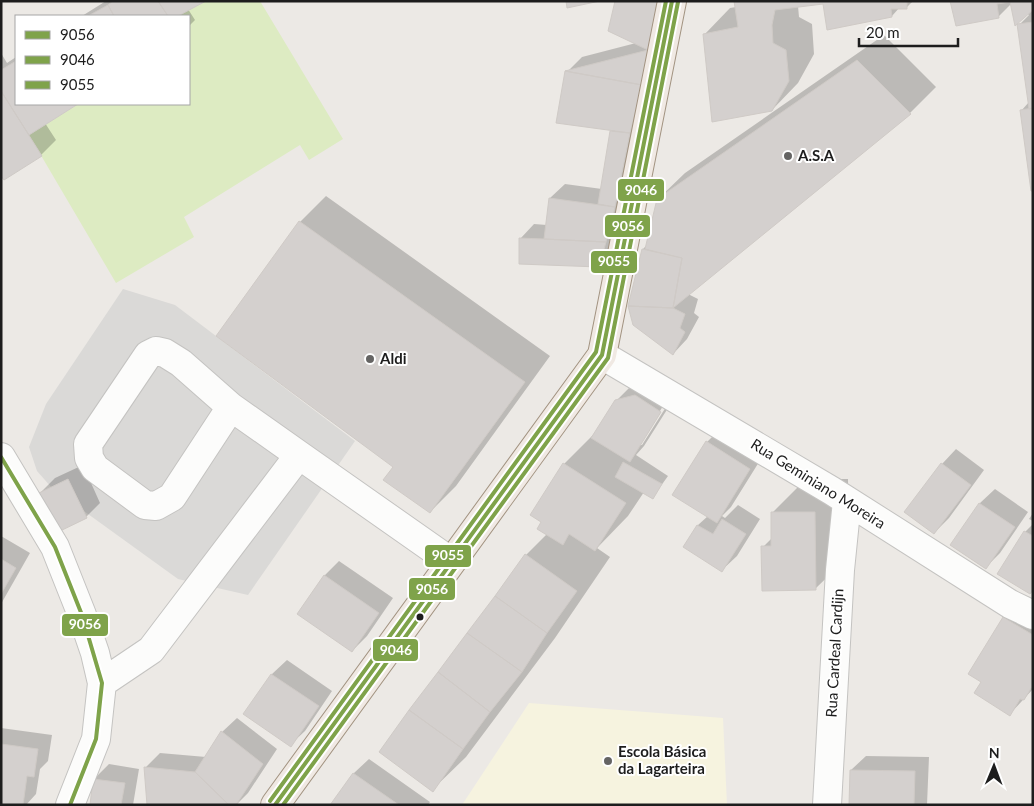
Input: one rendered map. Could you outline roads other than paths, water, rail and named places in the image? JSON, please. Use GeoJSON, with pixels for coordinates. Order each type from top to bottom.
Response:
{"type":"FeatureCollection","features":[{"type":"Feature","properties":{"kind":"main road"},"geometry":{"type":"LineString","coordinates":[[275,805],[602,355],[672,1]]}},
{"type":"Feature","properties":{"kind":"street"},"geometry":{"type":"LineString","coordinates":[[231,407],[172,497],[163,504],[156,506],[145,505],[95,468],[89,458],[88,444],[148,355],[156,351],[165,353],[181,363],[231,407],[450,562]]}},
{"type":"Feature","properties":{"kind":"street","name":"Rua Geminiano Moreira"},"geometry":{"type":"LineString","coordinates":[[602,355],[847,501],[1010,604],[1033,616]]}},
{"type":"Feature","properties":{"kind":"street"},"geometry":{"type":"LineString","coordinates":[[102,683],[151,650],[299,455]]}},
{"type":"Feature","properties":{"kind":"street"},"geometry":{"type":"LineString","coordinates":[[1,457],[55,548],[82,615],[95,653],[102,683],[96,738],[70,805]]}},
{"type":"Feature","properties":{"kind":"street","name":"Rua Cardeal Cardijn"},"geometry":{"type":"LineString","coordinates":[[827,805],[840,570],[847,501]]}},
{"type":"Feature","properties":{"kind":"place","name":"A.S.A"},"geometry":{"type":"Point","coordinates":[788,156]}},
{"type":"Feature","properties":{"kind":"place","name":"Aldi"},"geometry":{"type":"Point","coordinates":[370,359]}},
{"type":"Feature","properties":{"kind":"place","name":"Escola Básica da Lagarteira"},"geometry":{"type":"Point","coordinates":[608,761]}}]}
